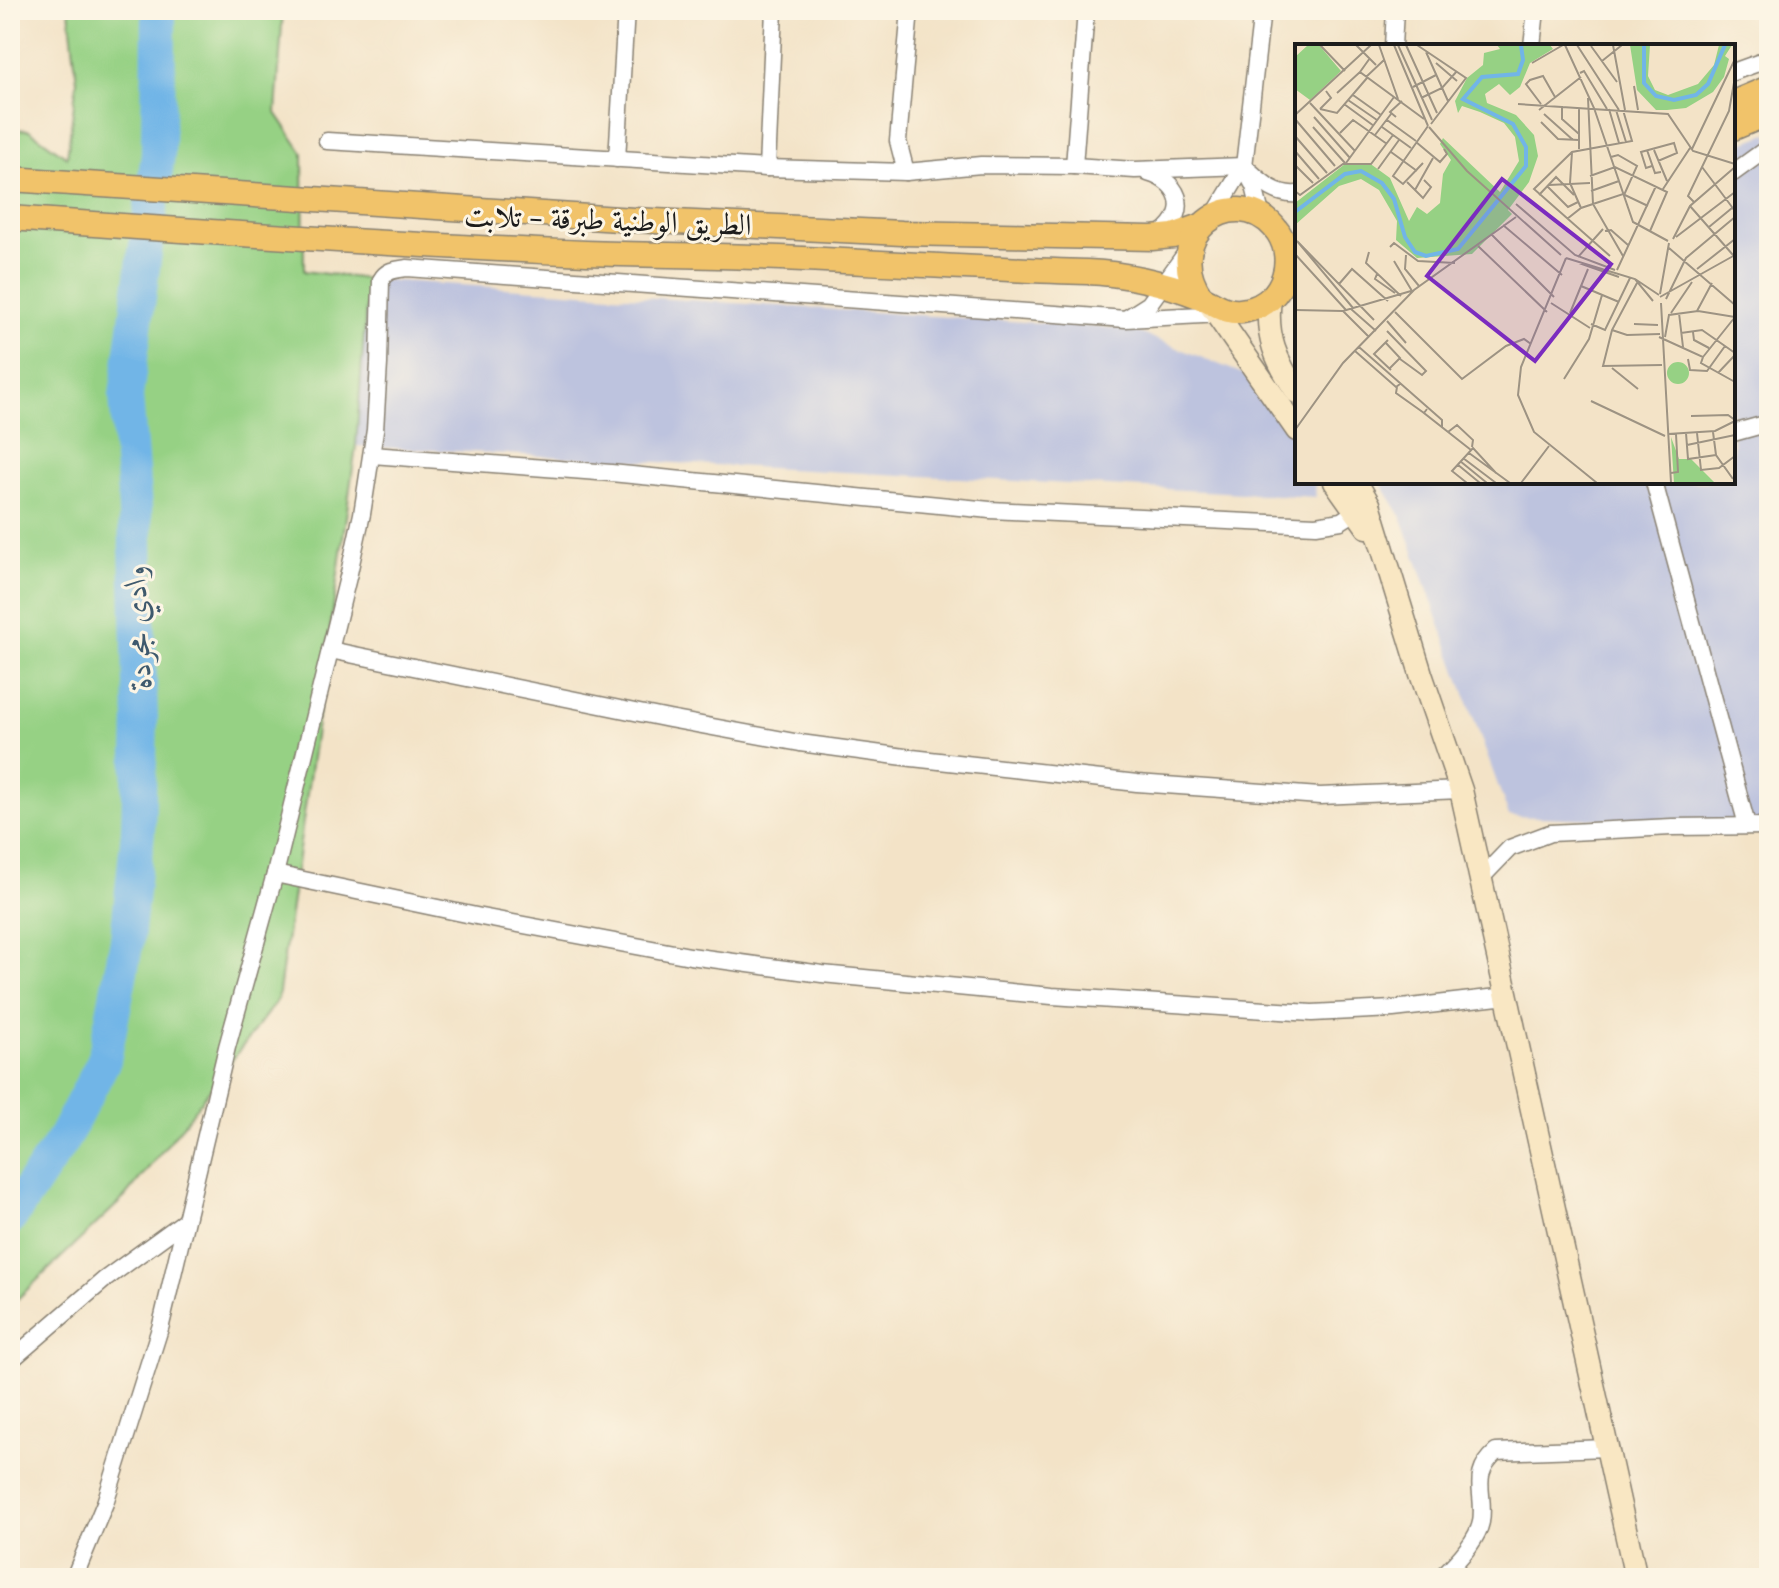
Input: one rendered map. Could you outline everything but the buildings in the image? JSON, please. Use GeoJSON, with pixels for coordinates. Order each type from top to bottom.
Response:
{"type":"FeatureCollection","features":[{"type":"Feature","properties":{"kind":"main road","name":"الطريق الوطنية طبرقة - تلابت"},"geometry":{"type":"LineString","coordinates":[[10,179],[634,220],[902,233],[1152,238],[1173,236],[1207,221]]}},
{"type":"Feature","properties":{"kind":"main road"},"geometry":{"type":"LineString","coordinates":[[1267,221],[1281,237],[1286,252],[1287,267],[1281,293],[1259,307],[1215,306],[1189,275],[1188,250],[1207,221],[1229,211],[1246,212],[1267,221],[1295,234]]}},
{"type":"Feature","properties":{"kind":"main road","name":"الطريق الوطنية طبرقة - تلابت"},"geometry":{"type":"LineString","coordinates":[[10,218],[315,240],[1093,272],[1121,275],[1164,286],[1215,306]]}},
{"type":"Feature","properties":{"kind":"street"},"geometry":{"type":"LineString","coordinates":[[617,159],[626,10]]}},
{"type":"Feature","properties":{"kind":"street"},"geometry":{"type":"LineString","coordinates":[[767,168],[774,10]]}},
{"type":"Feature","properties":{"kind":"street"},"geometry":{"type":"LineString","coordinates":[[906,172],[898,141],[910,10]]}},
{"type":"Feature","properties":{"kind":"street"},"geometry":{"type":"LineString","coordinates":[[1074,166],[1086,10]]}},
{"type":"Feature","properties":{"kind":"street"},"geometry":{"type":"LineString","coordinates":[[1207,221],[1244,166],[1262,10]]}},
{"type":"Feature","properties":{"kind":"street"},"geometry":{"type":"LineString","coordinates":[[1393,44],[1395,10]]}},
{"type":"Feature","properties":{"kind":"street"},"geometry":{"type":"LineString","coordinates":[[1532,44],[1536,10]]}},
{"type":"Feature","properties":{"kind":"street"},"geometry":{"type":"LineString","coordinates":[[1735,71],[1769,59]]}},
{"type":"Feature","properties":{"kind":"street"},"geometry":{"type":"LineString","coordinates":[[327,141],[767,168],[906,172],[981,165],[1135,170],[1244,166],[1271,188],[1295,194]]}},
{"type":"Feature","properties":{"kind":"street"},"geometry":{"type":"LineString","coordinates":[[1735,172],[1769,147]]}},
{"type":"Feature","properties":{"kind":"street"},"geometry":{"type":"LineString","coordinates":[[1244,166],[1267,221]]}},
{"type":"Feature","properties":{"kind":"street"},"geometry":{"type":"LineString","coordinates":[[1135,170],[1159,176],[1168,182],[1178,199],[1179,209],[1174,224],[1152,238]]}},
{"type":"Feature","properties":{"kind":"street"},"geometry":{"type":"LineString","coordinates":[[1126,319],[1149,304],[1188,250]]}},
{"type":"Feature","properties":{"kind":"street"},"geometry":{"type":"LineString","coordinates":[[74,1578],[105,1503],[161,1325],[227,1047],[275,874],[330,650],[362,514],[372,455],[379,382],[381,280],[390,271],[423,269],[1126,319],[1215,306],[1295,427]]}},
{"type":"Feature","properties":{"kind":"street"},"geometry":{"type":"LineString","coordinates":[[1281,293],[1267,322],[1269,336],[1295,388]]}},
{"type":"Feature","properties":{"kind":"street"},"geometry":{"type":"LineString","coordinates":[[1735,432],[1769,423]]}},
{"type":"Feature","properties":{"kind":"street"},"geometry":{"type":"LineString","coordinates":[[372,455],[626,474],[990,510],[1316,525],[1341,521],[1363,508]]}},
{"type":"Feature","properties":{"kind":"street"},"geometry":{"type":"LineString","coordinates":[[1337,484],[1363,508]]}},
{"type":"Feature","properties":{"kind":"street"},"geometry":{"type":"LineString","coordinates":[[1357,484],[1363,508],[1383,551],[1461,790],[1636,1578]]}},
{"type":"Feature","properties":{"kind":"street"},"geometry":{"type":"LineString","coordinates":[[1655,484],[1747,825]]}},
{"type":"Feature","properties":{"kind":"street"},"geometry":{"type":"LineString","coordinates":[[330,650],[712,727],[800,743],[927,760],[1124,782],[1320,796],[1461,790]]}},
{"type":"Feature","properties":{"kind":"street"},"geometry":{"type":"LineString","coordinates":[[1481,878],[1510,848],[1550,833],[1769,826]]}},
{"type":"Feature","properties":{"kind":"street"},"geometry":{"type":"LineString","coordinates":[[275,874],[690,956],[822,974],[1052,996],[1312,1013],[1393,1009],[1507,996]]}},
{"type":"Feature","properties":{"kind":"street"},"geometry":{"type":"LineString","coordinates":[[10,1361],[104,1280],[185,1221]]}},
{"type":"Feature","properties":{"kind":"street"},"geometry":{"type":"LineString","coordinates":[[1440,1578],[1471,1542],[1481,1525],[1480,1477],[1484,1465],[1496,1452],[1503,1449],[1608,1448]]}},
{"type":"Feature","properties":{"kind":"shaded area"},"geometry":{"type":"Polygon","coordinates":[[[1769,133],[1769,825],[1509,816],[1401,516],[1381,484],[1735,484],[1735,146],[1769,133]]]}},
{"type":"Feature","properties":{"kind":"shaded area"},"geometry":{"type":"Polygon","coordinates":[[[368,279],[1130,329],[1243,374],[1295,435],[1295,484],[1314,484],[1316,497],[356,446],[368,279]]]}},
{"type":"Feature","properties":{"kind":"green space"},"geometry":{"type":"Polygon","coordinates":[[[69,10],[283,10],[276,113],[303,153],[304,271],[368,279],[356,446],[278,999],[125,1197],[10,1306],[10,129],[29,130],[67,157],[77,81],[69,10]]]}},
{"type":"Feature","properties":{"kind":"waterway","name":"وادي مجردة"},"geometry":{"type":"LineString","coordinates":[[10,1218],[65,1136],[104,1060],[127,940],[138,831],[141,718],[135,509],[126,396],[158,154],[159,10]]}}]}
